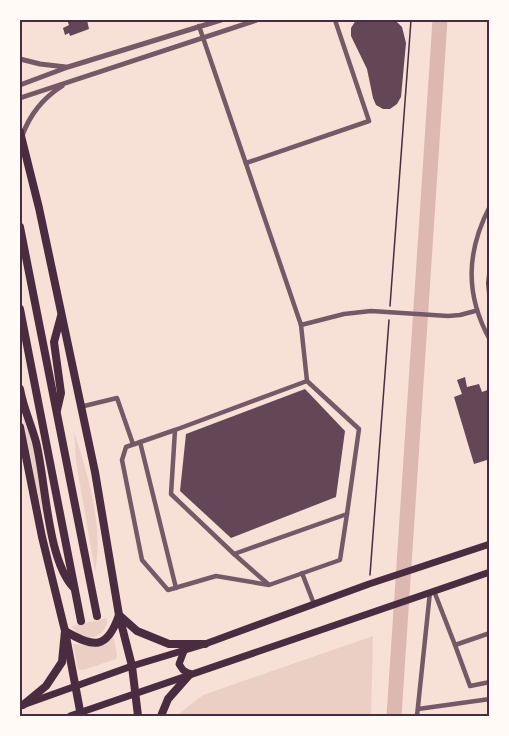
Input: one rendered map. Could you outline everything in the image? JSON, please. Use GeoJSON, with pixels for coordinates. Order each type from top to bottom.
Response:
{"type":"FeatureCollection","features":[{"type":"Feature","properties":{"kind":"highway"},"geometry":{"type":"LineString","coordinates":[[20,135],[39,208],[95,472],[119,615],[132,666],[138,717]]}},
{"type":"Feature","properties":{"kind":"highway"},"geometry":{"type":"LineString","coordinates":[[20,226],[97,616]]}},
{"type":"Feature","properties":{"kind":"highway"},"geometry":{"type":"LineString","coordinates":[[20,309],[81,621]]}},
{"type":"Feature","properties":{"kind":"highway"},"geometry":{"type":"LineString","coordinates":[[56,411],[61,393],[54,342],[62,314]]}},
{"type":"Feature","properties":{"kind":"highway"},"geometry":{"type":"LineString","coordinates":[[20,389],[36,443],[61,568],[75,589]]}},
{"type":"Feature","properties":{"kind":"highway"},"geometry":{"type":"LineString","coordinates":[[20,427],[81,715]]}},
{"type":"Feature","properties":{"kind":"highway"},"geometry":{"type":"LineString","coordinates":[[65,631],[84,642],[98,643],[108,638],[114,630],[119,615]]}},
{"type":"Feature","properties":{"kind":"highway"},"geometry":{"type":"LineString","coordinates":[[119,615],[137,631],[169,644],[205,644]]}},
{"type":"Feature","properties":{"kind":"highway"},"geometry":{"type":"LineString","coordinates":[[21,706],[46,686],[62,662],[65,631]]}},
{"type":"Feature","properties":{"kind":"highway"},"geometry":{"type":"LineString","coordinates":[[161,717],[168,699],[190,674]]}},
{"type":"Feature","properties":{"kind":"main road"},"geometry":{"type":"LineString","coordinates":[[21,706],[489,544]]}},
{"type":"Feature","properties":{"kind":"main road"},"geometry":{"type":"LineString","coordinates":[[70,717],[489,572]]}},
{"type":"Feature","properties":{"kind":"main road"},"geometry":{"type":"LineString","coordinates":[[184,651],[179,664],[190,674]]}},
{"type":"Feature","properties":{"kind":"street"},"geometry":{"type":"LineString","coordinates":[[20,85],[68,67],[221,20]]}},
{"type":"Feature","properties":{"kind":"street"},"geometry":{"type":"LineString","coordinates":[[20,98],[257,20]]}},
{"type":"Feature","properties":{"kind":"street"},"geometry":{"type":"LineString","coordinates":[[246,163],[369,121],[334,20]]}},
{"type":"Feature","properties":{"kind":"street"},"geometry":{"type":"LineString","coordinates":[[199,27],[301,325],[307,381],[359,429],[340,560],[269,585],[216,576],[168,590],[142,560],[122,460],[126,447],[307,381]]}},
{"type":"Feature","properties":{"kind":"street"},"geometry":{"type":"LineString","coordinates":[[20,59],[68,67]]}},
{"type":"Feature","properties":{"kind":"street"},"geometry":{"type":"LineString","coordinates":[[20,135],[37,108],[69,81]]}},
{"type":"Feature","properties":{"kind":"street"},"geometry":{"type":"LineString","coordinates":[[489,206],[480,224],[472,252],[471,281],[476,311],[489,340]]}},
{"type":"Feature","properties":{"kind":"street"},"geometry":{"type":"LineString","coordinates":[[301,325],[344,314],[371,311],[433,315],[460,315],[476,311]]}},
{"type":"Feature","properties":{"kind":"street"},"geometry":{"type":"LineString","coordinates":[[80,407],[117,398],[133,444]]}},
{"type":"Feature","properties":{"kind":"street"},"geometry":{"type":"LineString","coordinates":[[175,430],[171,494],[269,585]]}},
{"type":"Feature","properties":{"kind":"street"},"geometry":{"type":"LineString","coordinates":[[140,442],[176,588]]}},
{"type":"Feature","properties":{"kind":"street"},"geometry":{"type":"LineString","coordinates":[[234,554],[346,514]]}},
{"type":"Feature","properties":{"kind":"street"},"geometry":{"type":"LineString","coordinates":[[302,573],[314,604]]}},
{"type":"Feature","properties":{"kind":"street"},"geometry":{"type":"LineString","coordinates":[[432,592],[470,686],[489,682]]}},
{"type":"Feature","properties":{"kind":"street"},"geometry":{"type":"LineString","coordinates":[[417,717],[432,592]]}},
{"type":"Feature","properties":{"kind":"street"},"geometry":{"type":"LineString","coordinates":[[455,645],[489,633]]}},
{"type":"Feature","properties":{"kind":"street"},"geometry":{"type":"LineString","coordinates":[[418,709],[489,699]]}},
{"type":"Feature","properties":{"kind":"path"},"geometry":{"type":"LineString","coordinates":[[369,584],[392,313],[411,20]]}},
{"type":"Feature","properties":{"kind":"shaded area"},"geometry":{"type":"Polygon","coordinates":[[[20,402],[31,431],[51,538],[39,500],[20,402]]]}},
{"type":"Feature","properties":{"kind":"shaded area"},"geometry":{"type":"Polygon","coordinates":[[[74,432],[89,483],[96,519],[95,571],[76,462],[74,432]]]}},
{"type":"Feature","properties":{"kind":"shaded area"},"geometry":{"type":"Polygon","coordinates":[[[107,618],[103,631],[93,637],[81,636],[72,626],[107,618]]]}},
{"type":"Feature","properties":{"kind":"shaded area"},"geometry":{"type":"Polygon","coordinates":[[[113,634],[116,659],[83,670],[78,669],[73,644],[97,645],[113,634]]]}},
{"type":"Feature","properties":{"kind":"shaded area"},"geometry":{"type":"Polygon","coordinates":[[[373,636],[371,716],[176,716],[203,695],[373,636]]]}},
{"type":"Feature","properties":{"kind":"building"},"geometry":{"type":"Polygon","coordinates":[[[67,20],[87,20],[89,29],[70,36],[69,33],[65,35],[63,28],[69,25],[67,20]]]}},
{"type":"Feature","properties":{"kind":"building"},"geometry":{"type":"Polygon","coordinates":[[[356,20],[395,20],[402,27],[406,43],[401,97],[390,109],[383,109],[376,105],[373,98],[367,69],[351,36],[351,28],[356,20]]]}},
{"type":"Feature","properties":{"kind":"building"},"geometry":{"type":"Polygon","coordinates":[[[488,265],[490,305],[488,305],[486,283],[488,265]]]}},
{"type":"Feature","properties":{"kind":"building"},"geometry":{"type":"Polygon","coordinates":[[[465,377],[467,387],[479,384],[482,392],[490,389],[490,459],[474,464],[454,397],[462,394],[457,380],[465,377]]]}},
{"type":"Feature","properties":{"kind":"building"},"geometry":{"type":"Polygon","coordinates":[[[305,389],[345,431],[336,497],[231,538],[180,491],[186,434],[305,389]]]}},
{"type":"Feature","properties":{"kind":"waterway"},"geometry":{"type":"LineString","coordinates":[[394,716],[440,20]]}}]}
